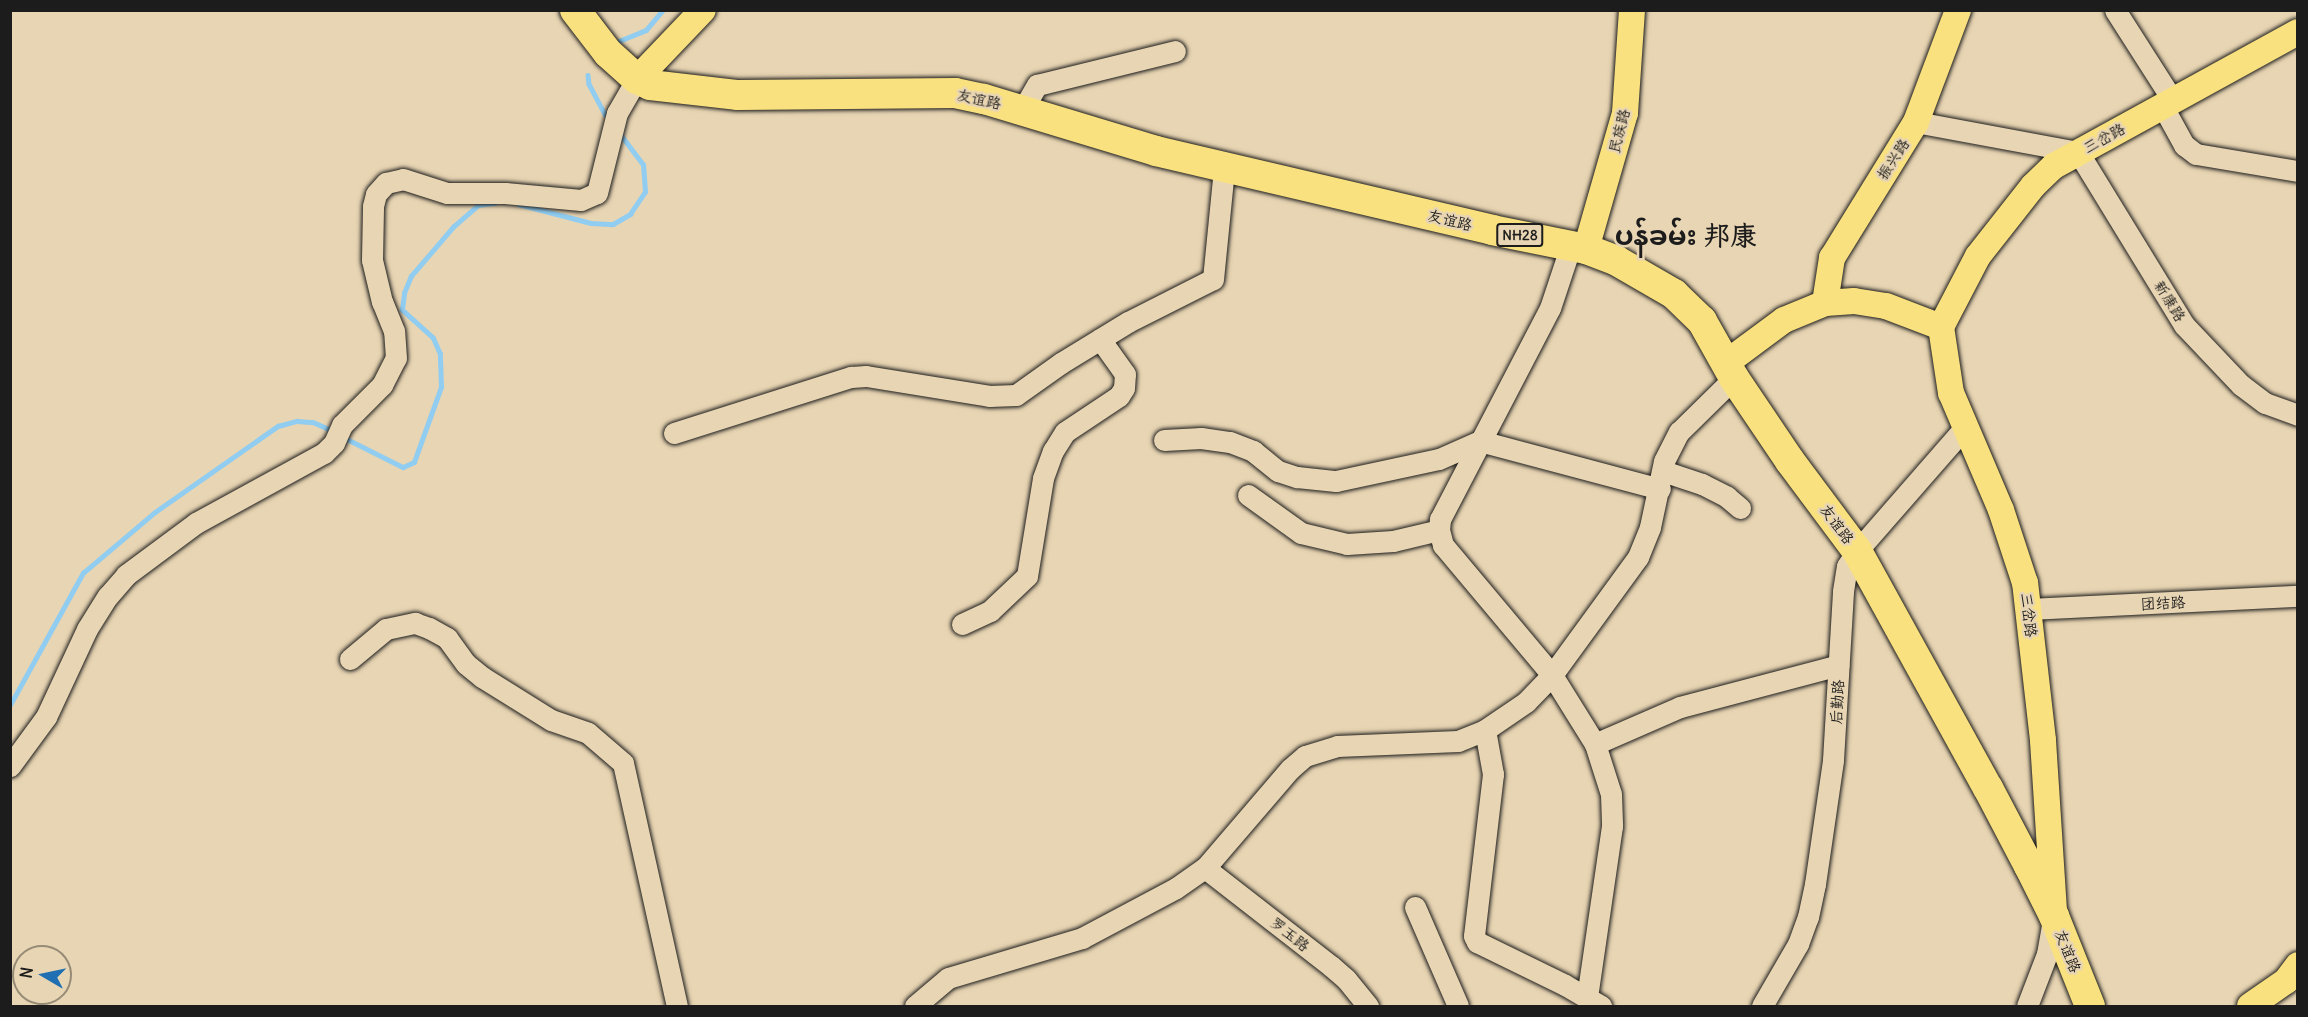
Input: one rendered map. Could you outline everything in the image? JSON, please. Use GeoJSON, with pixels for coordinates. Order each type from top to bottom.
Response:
{"type":"FeatureCollection","features":[{"type":"Feature","properties":{"kind":"highway","name":"友谊路"},"geometry":{"type":"LineString","coordinates":[[575,10],[608,53],[637,79],[662,87],[738,95],[955,93],[1023,109],[1156,152],[1492,230],[1579,247],[1617,261],[1674,294],[1702,321],[1730,371],[1790,461],[1857,551],[1989,788],[2054,916],[2090,1006]]}},
{"type":"Feature","properties":{"kind":"main road"},"geometry":{"type":"LineString","coordinates":[[637,79],[703,10]]}},
{"type":"Feature","properties":{"kind":"main road","name":"民族路"},"geometry":{"type":"LineString","coordinates":[[1579,247],[1625,113],[1632,10]]}},
{"type":"Feature","properties":{"kind":"main road","name":"振兴路"},"geometry":{"type":"LineString","coordinates":[[1825,303],[1832,258],[1916,122],[1958,10]]}},
{"type":"Feature","properties":{"kind":"main road","name":"三岔路"},"geometry":{"type":"LineString","coordinates":[[2054,916],[2043,740],[2029,609],[2018,554],[1951,393],[1941,327],[1978,256],[2026,195],[2055,166],[2167,102],[2298,32]]}},
{"type":"Feature","properties":{"kind":"main road"},"geometry":{"type":"LineString","coordinates":[[1730,371],[1784,320],[1825,303],[1854,301],[1887,306],[1941,327]]}},
{"type":"Feature","properties":{"kind":"main road"},"geometry":{"type":"LineString","coordinates":[[2250,1006],[2286,981],[2298,965]]}},
{"type":"Feature","properties":{"kind":"street"},"geometry":{"type":"LineString","coordinates":[[2115,10],[2167,102],[2184,145],[2196,154],[2298,171]]}},
{"type":"Feature","properties":{"kind":"street"},"geometry":{"type":"LineString","coordinates":[[1023,109],[1037,85],[1175,51]]}},
{"type":"Feature","properties":{"kind":"street"},"geometry":{"type":"LineString","coordinates":[[10,766],[46,717],[87,629],[108,596],[126,575],[196,523],[324,453],[382,385],[396,358],[394,331],[382,302],[372,260],[373,206],[376,194],[386,183],[404,179],[447,193],[505,193],[581,200],[597,193],[617,113],[637,79]]}},
{"type":"Feature","properties":{"kind":"street"},"geometry":{"type":"LineString","coordinates":[[1916,122],[2078,152]]}},
{"type":"Feature","properties":{"kind":"street","name":"新康路"},"geometry":{"type":"LineString","coordinates":[[2078,152],[2184,325],[2241,385],[2265,403],[2298,415]]}},
{"type":"Feature","properties":{"kind":"street"},"geometry":{"type":"LineString","coordinates":[[674,434],[851,377],[866,376],[989,396],[1016,395],[1138,316],[1213,279],[1224,168]]}},
{"type":"Feature","properties":{"kind":"street"},"geometry":{"type":"LineString","coordinates":[[1485,730],[1493,774],[1474,936],[1477,942],[1594,1002],[1612,826],[1611,794],[1595,744],[1552,675],[1443,545],[1439,530],[1440,519],[1480,441],[1502,404],[1579,247]]}},
{"type":"Feature","properties":{"kind":"street"},"geometry":{"type":"LineString","coordinates":[[962,624],[990,611],[1027,576],[1043,478],[1053,451],[1065,432],[1119,396],[1124,388],[1125,374],[1100,339]]}},
{"type":"Feature","properties":{"kind":"street"},"geometry":{"type":"LineString","coordinates":[[915,1006],[948,978],[1082,938],[1176,888],[1205,868],[1290,769],[1305,756],[1337,746],[1458,741],[1485,730],[1526,702],[1552,675],[1638,557],[1650,527],[1664,461],[1679,432],[1730,371]]}},
{"type":"Feature","properties":{"kind":"street","name":"后勤路"},"geometry":{"type":"LineString","coordinates":[[1762,1006],[1798,944],[1808,917],[1833,760],[1844,577],[1857,551],[1965,427]]}},
{"type":"Feature","properties":{"kind":"street"},"geometry":{"type":"LineString","coordinates":[[1164,440],[1201,438],[1230,442],[1253,451],[1278,471],[1297,477],[1336,481],[1439,459],[1480,441],[1661,480],[1702,484],[1727,497],[1740,508]]}},
{"type":"Feature","properties":{"kind":"street"},"geometry":{"type":"LineString","coordinates":[[1248,495],[1301,533],[1347,544],[1393,541],[1439,530]]}},
{"type":"Feature","properties":{"kind":"street","name":"团结路"},"geometry":{"type":"LineString","coordinates":[[2029,609],[2298,596]]}},
{"type":"Feature","properties":{"kind":"street"},"geometry":{"type":"LineString","coordinates":[[350,659],[386,629],[415,623],[429,628],[447,638],[466,664],[482,677],[551,720],[588,733],[623,763],[677,1006]]}},
{"type":"Feature","properties":{"kind":"street"},"geometry":{"type":"LineString","coordinates":[[1595,744],[1680,707],[1839,665]]}},
{"type":"Feature","properties":{"kind":"street","name":"罗玉路"},"geometry":{"type":"LineString","coordinates":[[1205,868],[1331,966],[1346,979],[1368,1006]]}},
{"type":"Feature","properties":{"kind":"street"},"geometry":{"type":"LineString","coordinates":[[1415,906],[1458,1006]]}},
{"type":"Feature","properties":{"kind":"street"},"geometry":{"type":"LineString","coordinates":[[2027,1006],[2047,954],[2054,916]]}},
{"type":"Feature","properties":{"kind":"waterway"},"geometry":{"type":"LineString","coordinates":[[619,41],[646,30],[663,10]]}},
{"type":"Feature","properties":{"kind":"waterway"},"geometry":{"type":"LineString","coordinates":[[588,75],[589,84],[605,114]]}},
{"type":"Feature","properties":{"kind":"waterway"},"geometry":{"type":"LineString","coordinates":[[518,204],[591,223],[613,224],[630,214],[645,192],[643,165],[620,135]]}},
{"type":"Feature","properties":{"kind":"waterway"},"geometry":{"type":"LineString","coordinates":[[343,437],[403,467],[414,462],[441,387],[440,354],[433,338],[402,310],[404,293],[411,276],[453,227],[478,205],[495,203]]}},
{"type":"Feature","properties":{"kind":"waterway"},"geometry":{"type":"LineString","coordinates":[[10,705],[83,573],[155,512],[278,426],[297,421],[313,422],[333,431]]}},
{"type":"Feature","properties":{"kind":"district","name":"ပန်ခမ်း 邦康"},"geometry":{"type":"Point","coordinates":[1686,236]}}]}
